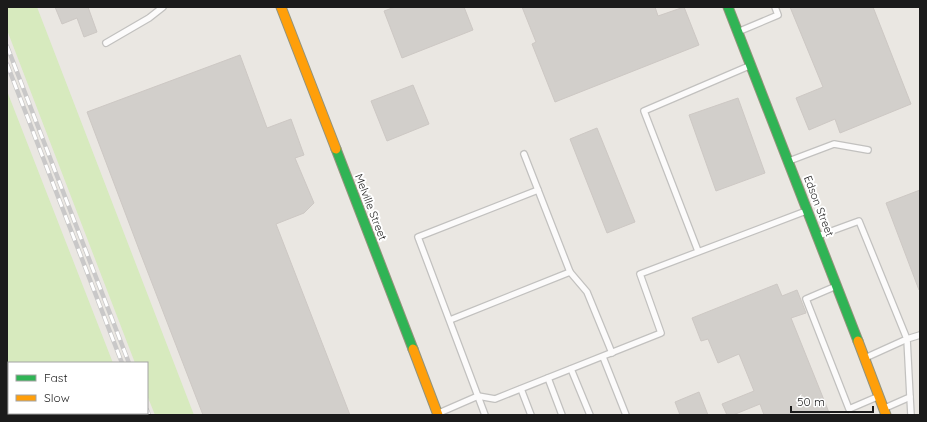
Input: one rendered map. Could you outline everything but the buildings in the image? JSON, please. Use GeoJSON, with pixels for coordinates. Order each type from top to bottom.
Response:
{"type":"FeatureCollection","features":[{"type":"Feature","properties":{"kind":"street","name":"Melville Street"},"geometry":{"type":"LineString","coordinates":[[281,7],[437,414]]}},
{"type":"Feature","properties":{"kind":"street","name":"Edson Street"},"geometry":{"type":"LineString","coordinates":[[728,7],[808,210],[884,412]]}},
{"type":"Feature","properties":{"kind":"lane"},"geometry":{"type":"LineString","coordinates":[[106,43],[149,18],[163,7]]}},
{"type":"Feature","properties":{"kind":"lane"},"geometry":{"type":"LineString","coordinates":[[738,32],[778,15],[775,7]]}},
{"type":"Feature","properties":{"kind":"lane"},"geometry":{"type":"LineString","coordinates":[[698,251],[644,111],[751,65]]}},
{"type":"Feature","properties":{"kind":"lane"},"geometry":{"type":"LineString","coordinates":[[788,161],[834,144],[868,150]]}},
{"type":"Feature","properties":{"kind":"lane"},"geometry":{"type":"LineString","coordinates":[[524,154],[570,272],[587,292],[612,353]]}},
{"type":"Feature","properties":{"kind":"lane"},"geometry":{"type":"LineString","coordinates":[[485,415],[418,237],[538,190]]}},
{"type":"Feature","properties":{"kind":"lane"},"geometry":{"type":"LineString","coordinates":[[437,414],[478,396],[495,399],[661,333],[640,274],[808,210]]}},
{"type":"Feature","properties":{"kind":"lane"},"geometry":{"type":"LineString","coordinates":[[817,236],[859,221],[907,339],[912,415]]}},
{"type":"Feature","properties":{"kind":"lane"},"geometry":{"type":"LineString","coordinates":[[450,320],[570,272]]}},
{"type":"Feature","properties":{"kind":"lane"},"geometry":{"type":"LineString","coordinates":[[837,286],[806,299],[849,409],[878,396]]}},
{"type":"Feature","properties":{"kind":"lane"},"geometry":{"type":"LineString","coordinates":[[864,358],[907,339],[920,335]]}},
{"type":"Feature","properties":{"kind":"lane"},"geometry":{"type":"LineString","coordinates":[[603,357],[626,415]]}},
{"type":"Feature","properties":{"kind":"lane"},"geometry":{"type":"LineString","coordinates":[[571,369],[590,415]]}},
{"type":"Feature","properties":{"kind":"lane"},"geometry":{"type":"LineString","coordinates":[[548,378],[562,415]]}},
{"type":"Feature","properties":{"kind":"lane"},"geometry":{"type":"LineString","coordinates":[[521,389],[531,415]]}},
{"type":"Feature","properties":{"kind":"lane"},"geometry":{"type":"LineString","coordinates":[[884,412],[910,397]]}},
{"type":"Feature","properties":{"kind":"green space"},"geometry":{"type":"Polygon","coordinates":[[[7,7],[37,7],[194,415],[155,415],[148,398],[148,362],[135,362],[7,30],[7,7]]]}},
{"type":"Feature","properties":{"kind":"green space"},"geometry":{"type":"Polygon","coordinates":[[[7,91],[113,362],[8,362],[8,414],[133,415],[7,415],[7,91]]]}},
{"type":"Feature","properties":{"kind":"railway"},"geometry":{"type":"LineString","coordinates":[[7,46],[129,362]]}},
{"type":"Feature","properties":{"kind":"railway"},"geometry":{"type":"LineString","coordinates":[[7,64],[122,362]]}},
{"type":"Feature","properties":{"kind":"traffic: fast"},"geometry":{"type":"LineString","coordinates":[[728,7],[858,341]]}},
{"type":"Feature","properties":{"kind":"traffic: fast"},"geometry":{"type":"LineString","coordinates":[[336,149],[413,349]]}},
{"type":"Feature","properties":{"kind":"traffic: slow"},"geometry":{"type":"LineString","coordinates":[[281,7],[336,149]]}},
{"type":"Feature","properties":{"kind":"traffic: slow"},"geometry":{"type":"LineString","coordinates":[[858,341],[886,415]]}},
{"type":"Feature","properties":{"kind":"traffic: slow"},"geometry":{"type":"LineString","coordinates":[[413,349],[438,415]]}}]}
